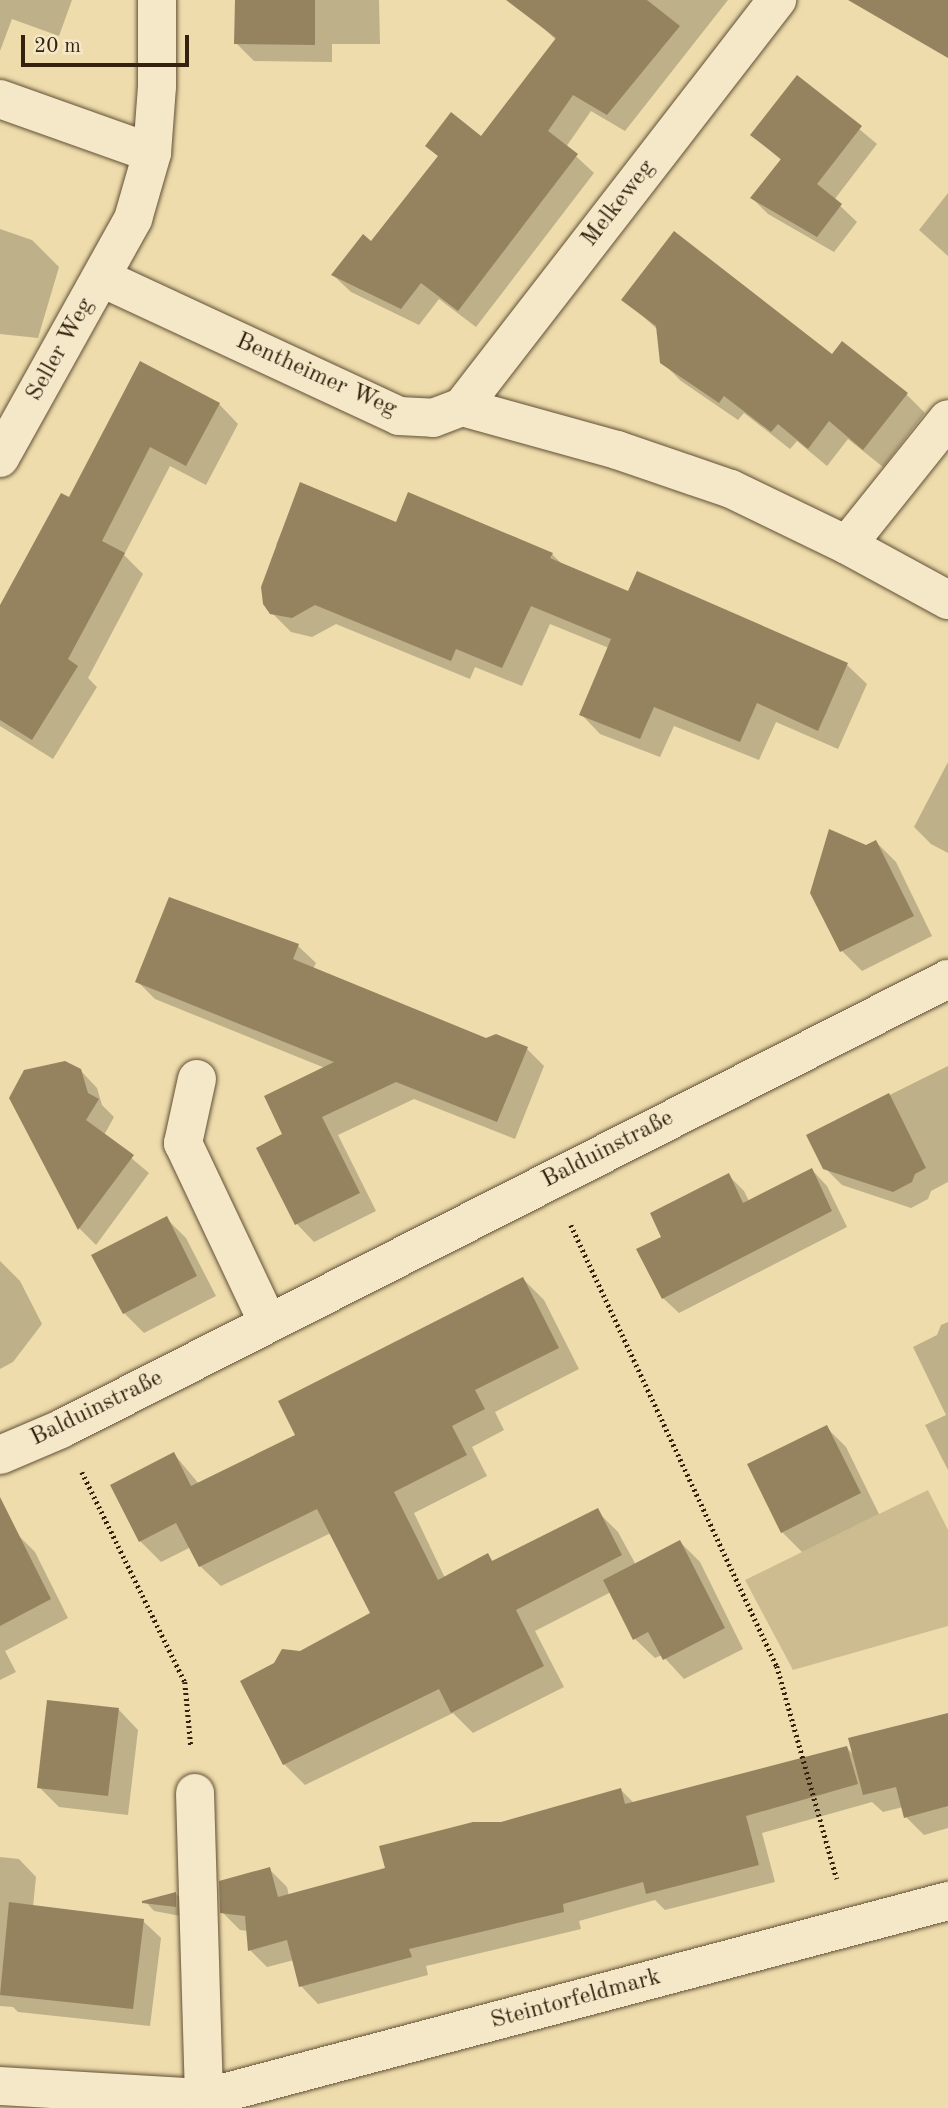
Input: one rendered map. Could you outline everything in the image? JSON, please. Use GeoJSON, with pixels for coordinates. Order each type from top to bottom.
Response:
{"type":"FeatureCollection","features":[{"type":"Feature","properties":{"kind":"street"},"geometry":{"type":"LineString","coordinates":[[102,278],[133,219],[152,153],[157,86],[157,0]]}},
{"type":"Feature","properties":{"kind":"street","name":"Melkeweg"},"geometry":{"type":"LineString","coordinates":[[462,407],[777,0]]}},
{"type":"Feature","properties":{"kind":"street"},"geometry":{"type":"LineString","coordinates":[[0,99],[152,153]]}},
{"type":"Feature","properties":{"kind":"street","name":"Bentheimer Weg"},"geometry":{"type":"LineString","coordinates":[[102,278],[399,416],[433,418],[462,407]]}},
{"type":"Feature","properties":{"kind":"street","name":"Seller Weg"},"geometry":{"type":"LineString","coordinates":[[0,458],[102,278]]}},
{"type":"Feature","properties":{"kind":"street"},"geometry":{"type":"LineString","coordinates":[[462,407],[617,450],[731,489],[847,545],[948,600]]}},
{"type":"Feature","properties":{"kind":"street"},"geometry":{"type":"LineString","coordinates":[[847,545],[948,419]]}},
{"type":"Feature","properties":{"kind":"street","name":"Balduinstraße"},"geometry":{"type":"LineString","coordinates":[[0,1455],[61,1429],[948,979]]}},
{"type":"Feature","properties":{"kind":"street"},"geometry":{"type":"LineString","coordinates":[[197,1079],[183,1143],[268,1323]]}},
{"type":"Feature","properties":{"kind":"street"},"geometry":{"type":"LineString","coordinates":[[195,1793],[204,2098]]}},
{"type":"Feature","properties":{"kind":"street","name":"Steintorfeldmark"},"geometry":{"type":"LineString","coordinates":[[0,2086],[204,2098],[948,1901]]}},
{"type":"Feature","properties":{"kind":"path"},"geometry":{"type":"LineString","coordinates":[[550,1180],[777,1666],[851,1927]]}},
{"type":"Feature","properties":{"kind":"path"},"geometry":{"type":"LineString","coordinates":[[61,1429],[185,1682],[195,1793]]}},
{"type":"Feature","properties":{"kind":"shaded area"},"geometry":{"type":"Polygon","coordinates":[[[928,1490],[948,1530],[948,1626],[793,1670],[745,1580],[928,1490]]]}},
{"type":"Feature","properties":{"kind":"building"},"geometry":{"type":"Polygon","coordinates":[[[235,0],[315,0],[315,45],[234,44],[235,0]]]}},
{"type":"Feature","properties":{"kind":"building"},"geometry":{"type":"Polygon","coordinates":[[[506,0],[647,0],[680,26],[607,115],[573,95],[548,131],[578,154],[458,311],[421,283],[401,309],[331,275],[363,234],[371,241],[438,156],[425,146],[451,112],[481,136],[556,38],[506,0]]]}},
{"type":"Feature","properties":{"kind":"building"},"geometry":{"type":"Polygon","coordinates":[[[848,0],[948,0],[948,58],[848,0]]]}},
{"type":"Feature","properties":{"kind":"building"},"geometry":{"type":"Polygon","coordinates":[[[797,75],[862,126],[817,184],[842,204],[817,237],[750,198],[781,159],[750,135],[797,75]]]}},
{"type":"Feature","properties":{"kind":"building"},"geometry":{"type":"Polygon","coordinates":[[[674,231],[832,354],[842,341],[908,393],[863,450],[829,421],[808,449],[778,424],[771,432],[724,396],[719,403],[660,363],[656,326],[621,300],[674,231]]]}},
{"type":"Feature","properties":{"kind":"building"},"geometry":{"type":"Polygon","coordinates":[[[140,361],[220,403],[186,466],[150,447],[102,541],[125,553],[68,659],[78,666],[32,740],[0,720],[0,605],[61,493],[69,497],[140,361]]]}},
{"type":"Feature","properties":{"kind":"building"},"geometry":{"type":"Polygon","coordinates":[[[300,482],[396,522],[408,492],[553,553],[550,558],[628,591],[637,571],[848,663],[818,731],[757,703],[740,742],[654,707],[640,739],[579,715],[611,639],[531,606],[502,668],[456,649],[451,661],[315,605],[292,618],[270,614],[263,604],[261,587],[300,482]]]}},
{"type":"Feature","properties":{"kind":"building"},"geometry":{"type":"Polygon","coordinates":[[[829,829],[866,845],[876,840],[914,916],[840,952],[810,893],[829,829]]]}},
{"type":"Feature","properties":{"kind":"building"},"geometry":{"type":"Polygon","coordinates":[[[169,897],[299,944],[293,959],[486,1038],[496,1034],[528,1047],[497,1122],[396,1082],[322,1117],[360,1193],[295,1225],[256,1148],[282,1134],[264,1096],[334,1062],[135,982],[169,897]]]}},
{"type":"Feature","properties":{"kind":"building"},"geometry":{"type":"Polygon","coordinates":[[[65,1061],[81,1069],[88,1093],[99,1099],[86,1120],[134,1155],[78,1230],[9,1098],[24,1070],[65,1061]]]}},
{"type":"Feature","properties":{"kind":"building"},"geometry":{"type":"Polygon","coordinates":[[[889,1093],[926,1168],[915,1174],[912,1182],[893,1192],[823,1169],[806,1135],[889,1093]]]}},
{"type":"Feature","properties":{"kind":"building"},"geometry":{"type":"Polygon","coordinates":[[[812,1168],[832,1211],[662,1299],[636,1249],[661,1237],[650,1213],[729,1173],[743,1203],[812,1168]]]}},
{"type":"Feature","properties":{"kind":"building"},"geometry":{"type":"Polygon","coordinates":[[[167,1216],[197,1276],[123,1314],[91,1255],[167,1216]]]}},
{"type":"Feature","properties":{"kind":"building"},"geometry":{"type":"Polygon","coordinates":[[[523,1277],[559,1348],[475,1390],[485,1409],[452,1426],[467,1455],[394,1492],[438,1580],[488,1553],[492,1561],[598,1508],[622,1555],[516,1610],[544,1666],[451,1713],[439,1689],[283,1765],[240,1681],[274,1663],[282,1649],[300,1651],[370,1613],[317,1509],[199,1567],[176,1523],[139,1542],[110,1485],[174,1452],[191,1486],[295,1435],[278,1401],[523,1277]]]}},
{"type":"Feature","properties":{"kind":"building"},"geometry":{"type":"Polygon","coordinates":[[[827,1425],[861,1493],[781,1533],[747,1464],[827,1425]]]}},
{"type":"Feature","properties":{"kind":"building"},"geometry":{"type":"Polygon","coordinates":[[[0,1497],[51,1599],[0,1626],[0,1497]]]}},
{"type":"Feature","properties":{"kind":"building"},"geometry":{"type":"Polygon","coordinates":[[[680,1540],[725,1628],[663,1660],[648,1632],[633,1640],[603,1580],[680,1540]]]}},
{"type":"Feature","properties":{"kind":"building"},"geometry":{"type":"Polygon","coordinates":[[[47,1700],[119,1708],[108,1796],[37,1788],[47,1700]]]}},
{"type":"Feature","properties":{"kind":"building"},"geometry":{"type":"Polygon","coordinates":[[[948,1713],[948,1806],[904,1818],[896,1787],[863,1795],[848,1738],[948,1713]]]}},
{"type":"Feature","properties":{"kind":"building"},"geometry":{"type":"Polygon","coordinates":[[[847,1746],[858,1784],[746,1816],[759,1865],[646,1894],[643,1882],[563,1904],[564,1912],[409,1949],[412,1957],[299,1987],[287,1940],[248,1951],[245,1916],[220,1913],[219,1881],[270,1867],[278,1897],[385,1868],[379,1846],[473,1822],[501,1822],[621,1788],[625,1804],[847,1746]]]}},
{"type":"Feature","properties":{"kind":"building"},"geometry":{"type":"Polygon","coordinates":[[[176,1892],[176,1907],[142,1903],[142,1901],[176,1892]]]}},
{"type":"Feature","properties":{"kind":"building"},"geometry":{"type":"Polygon","coordinates":[[[9,1902],[144,1919],[133,2009],[0,1995],[9,1902]]]}}]}
